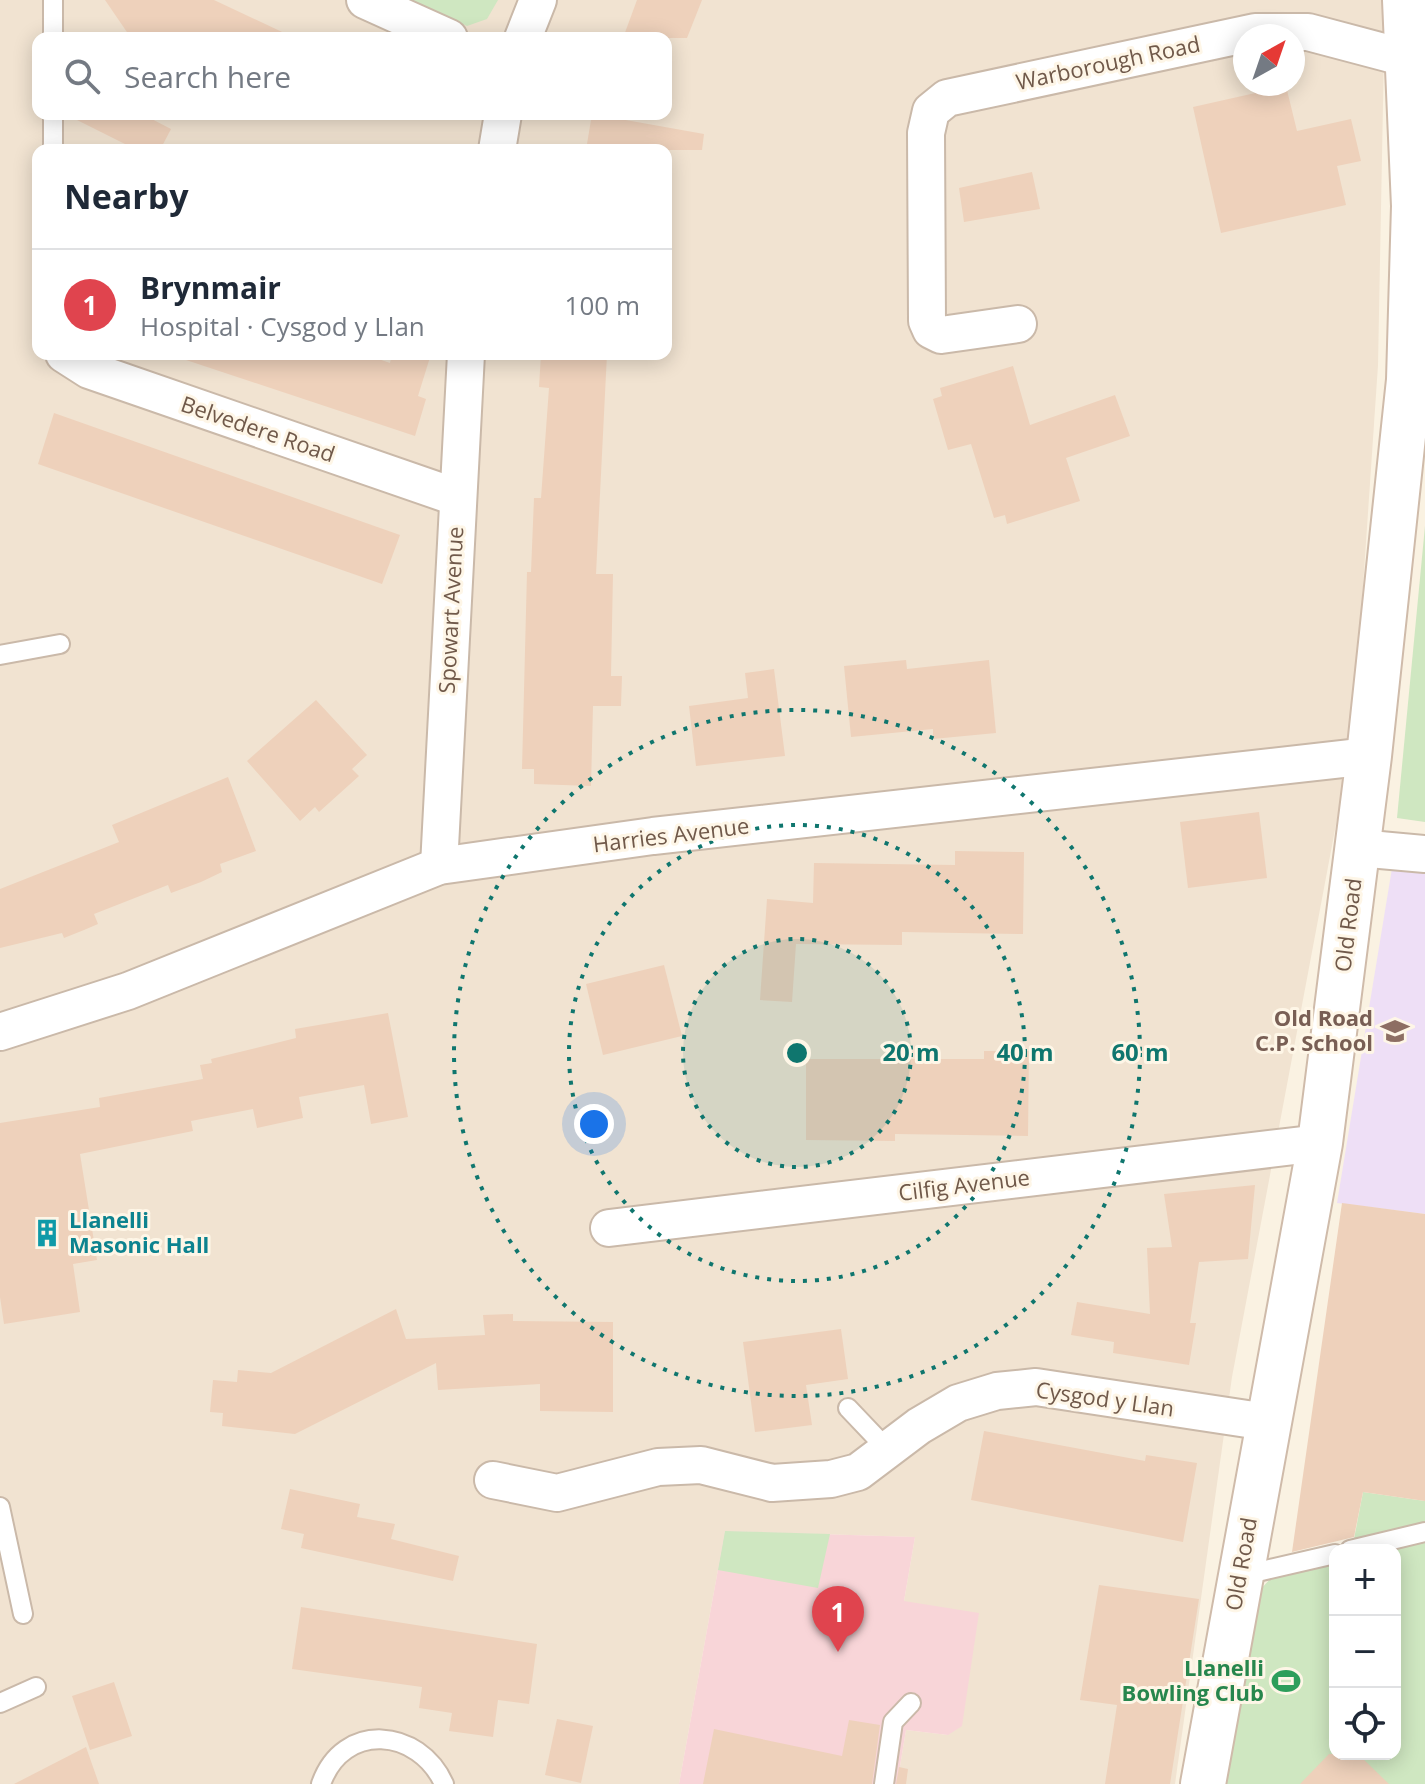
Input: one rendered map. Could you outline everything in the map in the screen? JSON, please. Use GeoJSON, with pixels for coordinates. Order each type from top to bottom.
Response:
{"type":"FeatureCollection","features":[{"type":"Feature","properties":{"kind":"street"},"geometry":{"type":"LineString","coordinates":[[365,0],[436,32]]}},
{"type":"Feature","properties":{"kind":"street"},"geometry":{"type":"LineString","coordinates":[[525,32],[538,0]]}},
{"type":"Feature","properties":{"kind":"street","name":"Old Road"},"geometry":{"type":"LineString","coordinates":[[1203,1784],[1238,1577],[1320,1143],[1369,756],[1409,380],[1418,56],[1405,0]]}},
{"type":"Feature","properties":{"kind":"street","name":"Warborough Road"},"geometry":{"type":"LineString","coordinates":[[1018,324],[941,335],[931,330],[927,321],[926,133],[931,111],[947,98],[1255,32],[1308,32],[1418,56]]}},
{"type":"Feature","properties":{"kind":"street"},"geometry":{"type":"LineString","coordinates":[[498,144],[502,120]]}},
{"type":"Feature","properties":{"kind":"street","name":"Belvedere Road"},"geometry":{"type":"LineString","coordinates":[[73,360],[89,370],[456,497]]}},
{"type":"Feature","properties":{"kind":"street","name":"Spowart Avenue"},"geometry":{"type":"LineString","coordinates":[[439,866],[466,360]]}},
{"type":"Feature","properties":{"kind":"street","name":"Harries Avenue"},"geometry":{"type":"LineString","coordinates":[[0,1032],[128,991],[439,866],[653,836],[1369,756]]}},
{"type":"Feature","properties":{"kind":"street"},"geometry":{"type":"LineString","coordinates":[[1358,848],[1425,854]]}},
{"type":"Feature","properties":{"kind":"street","name":"Cilfig Avenue"},"geometry":{"type":"LineString","coordinates":[[609,1228],[1320,1143]]}},
{"type":"Feature","properties":{"kind":"street","name":"Cysgod y Llan"},"geometry":{"type":"LineString","coordinates":[[493,1480],[557,1493],[658,1467],[701,1465],[772,1483],[831,1479],[858,1472],[887,1449],[958,1403],[997,1391],[1036,1387],[1267,1422]]}},
{"type":"Feature","properties":{"kind":"lane"},"geometry":{"type":"LineString","coordinates":[[53,0],[53,32]]}},
{"type":"Feature","properties":{"kind":"lane"},"geometry":{"type":"LineString","coordinates":[[53,120],[53,144]]}},
{"type":"Feature","properties":{"kind":"lane"},"geometry":{"type":"LineString","coordinates":[[0,655],[60,644]]}},
{"type":"Feature","properties":{"kind":"lane"},"geometry":{"type":"LineString","coordinates":[[848,1408],[887,1449]]}},
{"type":"Feature","properties":{"kind":"lane"},"geometry":{"type":"LineString","coordinates":[[0,1507],[23,1614]]}},
{"type":"Feature","properties":{"kind":"lane"},"geometry":{"type":"LineString","coordinates":[[1375,1544],[1425,1532]]}},
{"type":"Feature","properties":{"kind":"lane"},"geometry":{"type":"LineString","coordinates":[[1238,1577],[1329,1555]]}},
{"type":"Feature","properties":{"kind":"lane"},"geometry":{"type":"LineString","coordinates":[[0,1703],[36,1687]]}},
{"type":"Feature","properties":{"kind":"lane"},"geometry":{"type":"LineString","coordinates":[[884,1784],[893,1722],[911,1703]]}},
{"type":"Feature","properties":{"kind":"lane"},"geometry":{"type":"LineString","coordinates":[[321,1784],[325,1772],[340,1754],[360,1742],[382,1739],[404,1742],[422,1752],[436,1767],[444,1784]]}},
{"type":"Feature","properties":{"kind":"shaded area"},"geometry":{"type":"Polygon","coordinates":[[[0,0],[1385,0],[1378,365],[1353,734],[1232,1377],[1175,1784],[897,1784],[906,1730],[948,1735],[904,1601],[915,1537],[725,1531],[679,1784],[0,1784],[0,0]]]}},
{"type":"Feature","properties":{"kind":"shaded area","name":"Old Road C.P. School"},"geometry":{"type":"Polygon","coordinates":[[[1394,856],[1425,860],[1425,1214],[1337,1203],[1394,856]]]}},
{"type":"Feature","properties":{"kind":"shaded area"},"geometry":{"type":"Polygon","coordinates":[[[725,1531],[915,1537],[904,1601],[979,1613],[962,1726],[948,1735],[906,1730],[897,1784],[679,1784],[725,1531]]]}},
{"type":"Feature","properties":{"kind":"green space"},"geometry":{"type":"Polygon","coordinates":[[[409,0],[498,0],[487,19],[467,26],[409,0]]]}},
{"type":"Feature","properties":{"kind":"green space"},"geometry":{"type":"Polygon","coordinates":[[[1425,526],[1425,822],[1397,818],[1425,526]]]}},
{"type":"Feature","properties":{"kind":"green space"},"geometry":{"type":"Polygon","coordinates":[[[1363,1492],[1425,1501],[1425,1522],[1354,1539],[1363,1492]]]}},
{"type":"Feature","properties":{"kind":"green space"},"geometry":{"type":"Polygon","coordinates":[[[725,1531],[830,1534],[818,1588],[718,1570],[725,1531]]]}},
{"type":"Feature","properties":{"kind":"green space","name":"Llanelli Bowling Club"},"geometry":{"type":"Polygon","coordinates":[[[1425,1537],[1425,1784],[1219,1784],[1258,1592],[1272,1577],[1329,1560],[1329,1760],[1401,1760],[1401,1544],[1394,1544],[1425,1537]]]}},
{"type":"Feature","properties":{"kind":"building"},"geometry":{"type":"Polygon","coordinates":[[[105,0],[214,0],[282,32],[127,32],[105,0]]]}},
{"type":"Feature","properties":{"kind":"building"},"geometry":{"type":"Polygon","coordinates":[[[637,0],[702,0],[687,38],[672,38],[672,32],[625,32],[637,0]]]}},
{"type":"Feature","properties":{"kind":"building"},"geometry":{"type":"Polygon","coordinates":[[[1242,96],[1288,96],[1297,131],[1351,119],[1361,161],[1337,166],[1346,205],[1221,233],[1193,107],[1242,96]]]}},
{"type":"Feature","properties":{"kind":"building"},"geometry":{"type":"Polygon","coordinates":[[[77,120],[154,120],[171,129],[163,144],[125,144],[77,120]]]}},
{"type":"Feature","properties":{"kind":"building"},"geometry":{"type":"Polygon","coordinates":[[[591,120],[626,120],[704,134],[702,150],[672,150],[672,144],[587,144],[591,120]]]}},
{"type":"Feature","properties":{"kind":"building"},"geometry":{"type":"Polygon","coordinates":[[[1032,172],[1040,209],[964,222],[959,188],[1032,172]]]}},
{"type":"Feature","properties":{"kind":"building"},"geometry":{"type":"Polygon","coordinates":[[[186,360],[381,360],[390,363],[391,360],[429,360],[418,396],[426,399],[415,436],[186,360]]]}},
{"type":"Feature","properties":{"kind":"building"},"geometry":{"type":"Polygon","coordinates":[[[541,360],[607,360],[596,574],[613,574],[611,676],[622,676],[621,706],[593,706],[591,786],[534,784],[534,769],[522,769],[527,572],[531,572],[534,498],[541,498],[549,388],[539,387],[541,360]]]}},
{"type":"Feature","properties":{"kind":"building"},"geometry":{"type":"Polygon","coordinates":[[[1013,366],[1030,425],[1115,395],[1130,436],[1066,458],[1080,501],[1007,524],[1005,515],[994,518],[971,444],[948,450],[933,399],[942,396],[940,388],[1013,366]]]}},
{"type":"Feature","properties":{"kind":"building"},"geometry":{"type":"Polygon","coordinates":[[[54,413],[400,535],[382,584],[38,464],[54,413]]]}},
{"type":"Feature","properties":{"kind":"building"},"geometry":{"type":"Polygon","coordinates":[[[906,660],[907,669],[989,660],[996,733],[933,739],[933,729],[851,737],[844,666],[906,660]]]}},
{"type":"Feature","properties":{"kind":"building"},"geometry":{"type":"Polygon","coordinates":[[[774,669],[785,756],[696,766],[689,706],[748,698],[745,673],[774,669]]]}},
{"type":"Feature","properties":{"kind":"building"},"geometry":{"type":"Polygon","coordinates":[[[316,700],[367,755],[352,769],[359,776],[319,812],[315,807],[300,821],[247,761],[316,700]]]}},
{"type":"Feature","properties":{"kind":"building"},"geometry":{"type":"Polygon","coordinates":[[[228,777],[256,851],[220,864],[222,872],[201,882],[171,893],[168,885],[94,914],[98,924],[64,938],[62,933],[0,948],[0,889],[119,842],[112,825],[228,777]]]}},
{"type":"Feature","properties":{"kind":"building"},"geometry":{"type":"Polygon","coordinates":[[[1259,812],[1267,878],[1188,888],[1180,822],[1259,812]]]}},
{"type":"Feature","properties":{"kind":"building"},"geometry":{"type":"Polygon","coordinates":[[[955,851],[1024,852],[1023,934],[902,932],[902,945],[796,944],[792,1002],[760,1000],[767,899],[813,903],[814,863],[955,865],[955,851]]]}},
{"type":"Feature","properties":{"kind":"building"},"geometry":{"type":"Polygon","coordinates":[[[664,965],[682,1036],[603,1055],[586,984],[664,965]]]}},
{"type":"Feature","properties":{"kind":"building"},"geometry":{"type":"Polygon","coordinates":[[[388,1013],[408,1117],[371,1124],[364,1085],[299,1097],[303,1118],[257,1128],[253,1109],[191,1121],[193,1131],[80,1154],[97,1260],[73,1264],[80,1312],[4,1324],[0,1297],[0,1123],[100,1107],[99,1098],[203,1079],[200,1065],[212,1063],[211,1059],[296,1038],[295,1029],[388,1013]]]}},
{"type":"Feature","properties":{"kind":"building"},"geometry":{"type":"Polygon","coordinates":[[[984,1051],[1029,1051],[1028,1136],[895,1134],[895,1141],[806,1140],[806,1059],[984,1059],[984,1051]]]}},
{"type":"Feature","properties":{"kind":"building"},"geometry":{"type":"Polygon","coordinates":[[[1255,1185],[1248,1259],[1199,1262],[1190,1323],[1196,1323],[1189,1365],[1113,1353],[1114,1342],[1071,1335],[1077,1302],[1150,1314],[1147,1248],[1172,1247],[1164,1194],[1255,1185]]]}},
{"type":"Feature","properties":{"kind":"building"},"geometry":{"type":"Polygon","coordinates":[[[1342,1203],[1425,1214],[1425,1501],[1363,1492],[1354,1537],[1292,1552],[1342,1203]]]}},
{"type":"Feature","properties":{"kind":"building"},"geometry":{"type":"Polygon","coordinates":[[[396,1309],[406,1339],[485,1335],[483,1315],[513,1314],[513,1321],[613,1322],[613,1412],[540,1411],[540,1384],[438,1390],[436,1363],[295,1434],[222,1426],[223,1413],[210,1412],[213,1380],[237,1382],[238,1370],[271,1373],[396,1309]]]}},
{"type":"Feature","properties":{"kind":"building"},"geometry":{"type":"Polygon","coordinates":[[[841,1329],[848,1379],[806,1385],[812,1425],[755,1432],[743,1342],[841,1329]]]}},
{"type":"Feature","properties":{"kind":"building"},"geometry":{"type":"Polygon","coordinates":[[[984,1431],[1145,1461],[1146,1455],[1197,1463],[1183,1542],[971,1500],[984,1431]]]}},
{"type":"Feature","properties":{"kind":"building"},"geometry":{"type":"Polygon","coordinates":[[[290,1489],[360,1504],[357,1517],[395,1524],[391,1539],[459,1556],[453,1581],[301,1548],[304,1534],[281,1529],[290,1489]]]}},
{"type":"Feature","properties":{"kind":"building"},"geometry":{"type":"Polygon","coordinates":[[[1099,1585],[1199,1599],[1170,1784],[1105,1784],[1117,1705],[1080,1700],[1099,1585]]]}},
{"type":"Feature","properties":{"kind":"building"},"geometry":{"type":"Polygon","coordinates":[[[301,1607],[537,1644],[529,1704],[498,1700],[493,1737],[449,1731],[452,1713],[419,1708],[422,1687],[292,1669],[301,1607]]]}},
{"type":"Feature","properties":{"kind":"building"},"geometry":{"type":"Polygon","coordinates":[[[114,1682],[132,1736],[90,1750],[72,1696],[114,1682]]]}},
{"type":"Feature","properties":{"kind":"building"},"geometry":{"type":"Polygon","coordinates":[[[557,1719],[593,1726],[581,1783],[545,1775],[557,1719]]]}},
{"type":"Feature","properties":{"kind":"building"},"geometry":{"type":"Polygon","coordinates":[[[849,1720],[880,1725],[872,1784],[703,1784],[714,1729],[842,1756],[849,1720]]]}},
{"type":"Feature","properties":{"kind":"building"},"geometry":{"type":"Polygon","coordinates":[[[86,1747],[99,1784],[14,1784],[86,1747]]]}},
{"type":"Feature","properties":{"kind":"building"},"geometry":{"type":"Polygon","coordinates":[[[1329,1754],[1329,1760],[1364,1760],[1389,1784],[1300,1784],[1329,1754]]]}},
{"type":"Feature","properties":{"kind":"building"},"geometry":{"type":"Polygon","coordinates":[[[899,1767],[908,1769],[906,1784],[896,1784],[899,1767]]]}},
{"type":"Feature","properties":{"kind":"place","name":"Old Road C.P. School"},"geometry":{"type":"Point","coordinates":[1395,1031]}},
{"type":"Feature","properties":{"kind":"place","name":"Llanelli Masonic Hall"},"geometry":{"type":"Point","coordinates":[47,1233]}},
{"type":"Feature","properties":{"kind":"place","name":"Brynmair"},"geometry":{"type":"Point","coordinates":[838,1652]}},
{"type":"Feature","properties":{"kind":"place","name":"Llanelli Bowling Club"},"geometry":{"type":"Point","coordinates":[1286,1681]}}]}
